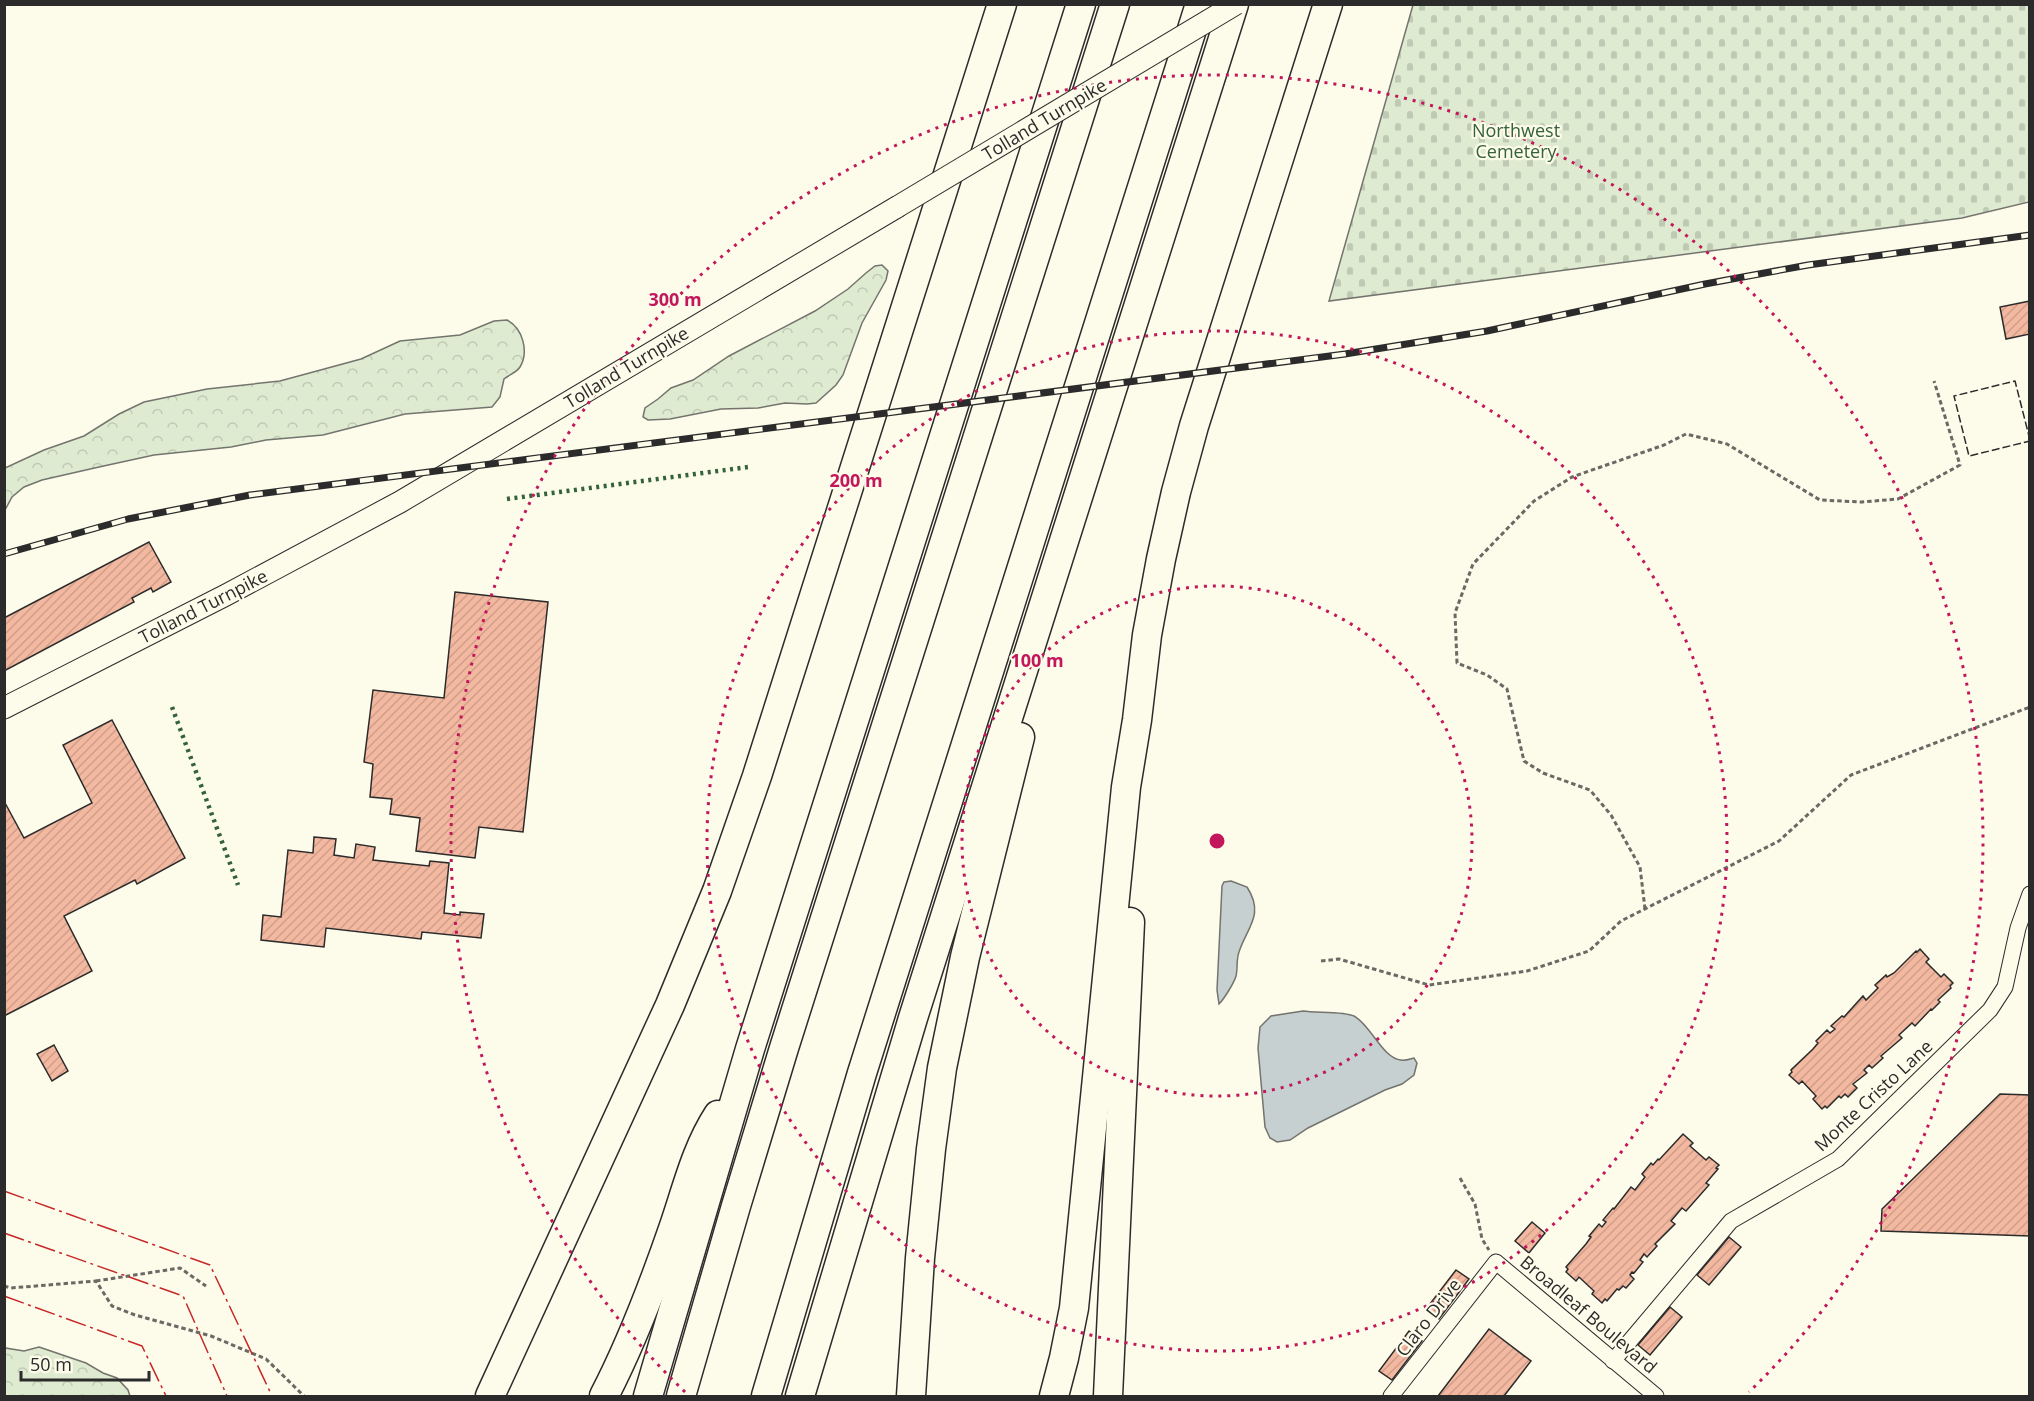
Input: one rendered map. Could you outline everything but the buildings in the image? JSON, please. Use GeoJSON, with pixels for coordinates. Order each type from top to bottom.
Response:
{"type":"FeatureCollection","features":[{"type":"Feature","properties":{"kind":"highway"},"geometry":{"type":"LineString","coordinates":[[490,1396],[666,1015],[717,891],[757,776],[1002,4]]}},
{"type":"Feature","properties":{"kind":"highway"},"geometry":{"type":"LineString","coordinates":[[648,1396],[739,1086],[1081,4]]}},
{"type":"Feature","properties":{"kind":"highway"},"geometry":{"type":"LineString","coordinates":[[681,1396],[784,1048],[1115,4]]}},
{"type":"Feature","properties":{"kind":"highway"},"geometry":{"type":"LineString","coordinates":[[766,1396],[855,1094],[1200,4]]}},
{"type":"Feature","properties":{"kind":"highway"},"geometry":{"type":"LineString","coordinates":[[800,1396],[889,1097],[1235,4]]}},
{"type":"Feature","properties":{"kind":"highway"},"geometry":{"type":"LineString","coordinates":[[1054,1396],[1074,1308],[1126,787],[1154,595],[1182,470],[1328,4]]}},
{"type":"Feature","properties":{"kind":"highway"},"geometry":{"type":"LineString","coordinates":[[911,1396],[921,1248],[941,1077],[968,946],[1017,751],[1024,699],[1025,664]]}},
{"type":"Feature","properties":{"kind":"highway"},"geometry":{"type":"LineString","coordinates":[[1108,1396],[1137,787],[1137,720]]}},
{"type":"Feature","properties":{"kind":"highway"},"geometry":{"type":"LineString","coordinates":[[604,1396],[631,1340],[654,1281],[700,1145],[712,1123],[739,1086]]}},
{"type":"Feature","properties":{"kind":"main road","name":"Tolland Turnpike"},"geometry":{"type":"LineString","coordinates":[[4,708],[236,590],[409,497],[1235,4]]}},
{"type":"Feature","properties":{"kind":"street","name":"Monte Cristo Lane"},"geometry":{"type":"LineString","coordinates":[[1613,1361],[1731,1221],[1838,1159],[1990,1010],[2005,987],[2018,928],[2030,894]]}},
{"type":"Feature","properties":{"kind":"street","name":"Broadleaf Boulevard"},"geometry":{"type":"LineString","coordinates":[[1496,1262],[1656,1396]]}},
{"type":"Feature","properties":{"kind":"street","name":"Claro Drive"},"geometry":{"type":"LineString","coordinates":[[1390,1396],[1496,1262]]}},
{"type":"Feature","properties":{"kind":"path"},"geometry":{"type":"LineString","coordinates":[[1645,909],[1640,867],[1611,815],[1590,790],[1543,773],[1524,761],[1508,689],[1486,675],[1457,663],[1455,613],[1473,564],[1534,501],[1572,477],[1664,445],[1686,434],[1727,444],[1820,500],[1862,502],[1898,499],[1960,465],[1934,381]]}},
{"type":"Feature","properties":{"kind":"path"},"geometry":{"type":"LineString","coordinates":[[1321,961],[1339,959],[1429,985],[1527,971],[1589,951],[1622,921],[1779,841],[1851,775],[2030,707]]}},
{"type":"Feature","properties":{"kind":"path"},"geometry":{"type":"LineString","coordinates":[[1460,1178],[1475,1204],[1482,1239],[1496,1262]]}},
{"type":"Feature","properties":{"kind":"path"},"geometry":{"type":"LineString","coordinates":[[4,1286],[11,1288],[96,1281],[180,1268],[206,1286]]}},
{"type":"Feature","properties":{"kind":"path"},"geometry":{"type":"LineString","coordinates":[[96,1281],[112,1306],[135,1315],[211,1335],[266,1359],[304,1396]]}},
{"type":"Feature","properties":{"kind":"green space","name":"Northwest Cemetery"},"geometry":{"type":"Polygon","coordinates":[[[1413,5],[2029,5],[2029,202],[1962,218],[1329,301],[1413,5]]]}},
{"type":"Feature","properties":{"kind":"green space"},"geometry":{"type":"Polygon","coordinates":[[[882,265],[888,271],[886,280],[862,323],[843,375],[836,385],[816,403],[785,403],[758,408],[721,409],[670,419],[648,420],[643,417],[645,408],[671,388],[693,380],[729,356],[815,311],[848,289],[875,266],[882,265]]]}},
{"type":"Feature","properties":{"kind":"green space"},"geometry":{"type":"Polygon","coordinates":[[[507,320],[521,334],[524,348],[523,361],[519,369],[504,379],[500,397],[492,407],[405,414],[323,435],[154,455],[42,480],[24,487],[12,497],[5,510],[5,468],[44,450],[84,436],[119,414],[144,402],[207,389],[280,381],[361,359],[400,341],[460,335],[494,321],[507,320]]]}},
{"type":"Feature","properties":{"kind":"green space"},"geometry":{"type":"Polygon","coordinates":[[[39,1347],[86,1363],[117,1378],[128,1390],[130,1396],[5,1396],[5,1348],[24,1351],[39,1347]]]}},
{"type":"Feature","properties":{"kind":"shaded area"},"geometry":{"type":"Polygon","coordinates":[[[1231,881],[1247,887],[1252,897],[1254,913],[1253,921],[1238,955],[1235,979],[1219,1004],[1217,990],[1222,886],[1224,882],[1231,881]]]}},
{"type":"Feature","properties":{"kind":"shaded area"},"geometry":{"type":"Polygon","coordinates":[[[1303,1011],[1344,1013],[1354,1016],[1360,1020],[1388,1054],[1401,1060],[1414,1058],[1417,1063],[1414,1075],[1402,1084],[1308,1128],[1290,1140],[1277,1142],[1270,1138],[1265,1127],[1258,1048],[1260,1027],[1271,1016],[1303,1011]]]}},
{"type":"Feature","properties":{"kind":"railway"},"geometry":{"type":"LineString","coordinates":[[4,554],[128,519],[250,495],[1345,354],[1487,331],[1705,284],[1808,265],[2030,235]]}},
{"type":"Feature","properties":{"kind":"hedge"},"geometry":{"type":"LineString","coordinates":[[507,499],[748,467]]}},
{"type":"Feature","properties":{"kind":"hedge"},"geometry":{"type":"LineString","coordinates":[[172,707],[238,885]]}},
{"type":"Feature","properties":{"kind":"fence"},"geometry":{"type":"LineString","coordinates":[[2030,440],[2015,381],[1954,396],[1969,456],[2030,441]]}},
{"type":"Feature","properties":{"kind":"power"},"geometry":{"type":"LineString","coordinates":[[4,1191],[210,1265],[272,1396]]}},
{"type":"Feature","properties":{"kind":"power"},"geometry":{"type":"LineString","coordinates":[[4,1233],[183,1296],[227,1396]]}},
{"type":"Feature","properties":{"kind":"power"},"geometry":{"type":"LineString","coordinates":[[4,1296],[142,1346],[166,1396]]}}]}
